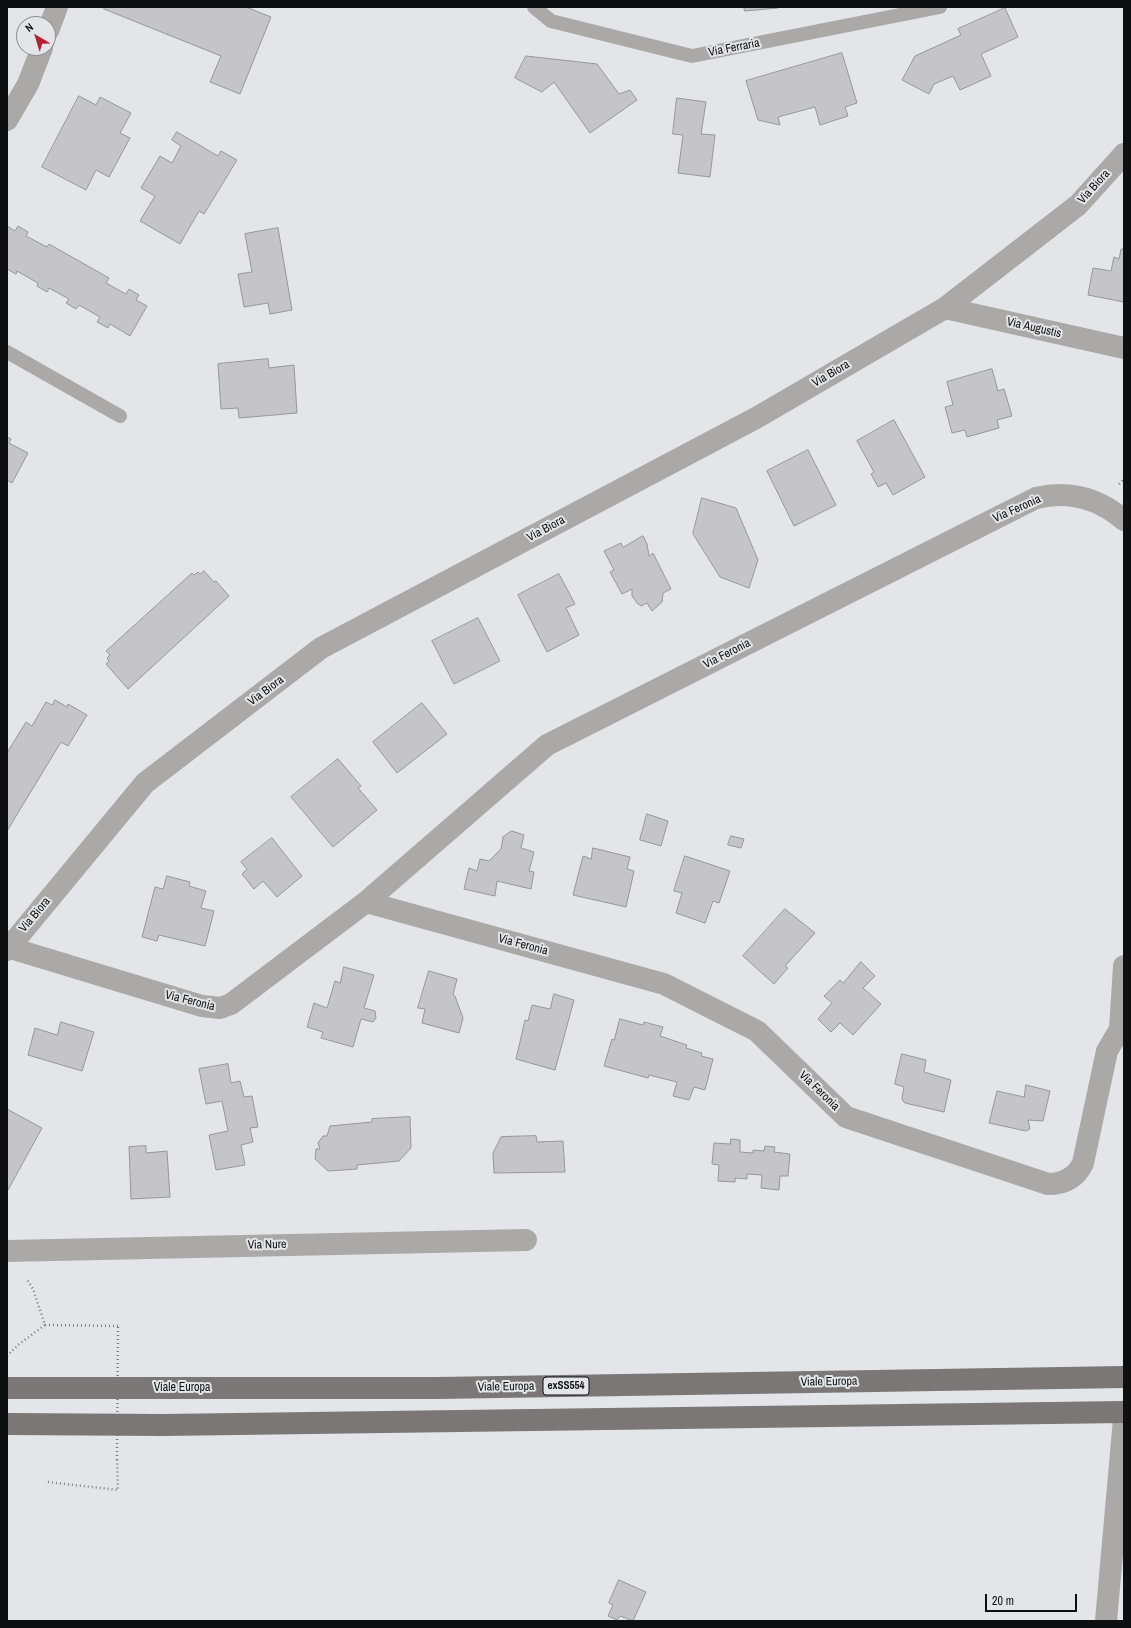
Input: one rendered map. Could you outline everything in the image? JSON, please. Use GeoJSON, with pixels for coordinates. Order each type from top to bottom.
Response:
{"type":"FeatureCollection","features":[{"type":"Feature","properties":{"kind":"main road","name":"Viale Europa"},"geometry":{"type":"LineString","coordinates":[[7,1388],[437,1388],[1124,1377]]}},
{"type":"Feature","properties":{"kind":"main road"},"geometry":{"type":"LineString","coordinates":[[7,1424],[163,1425],[1124,1412]]}},
{"type":"Feature","properties":{"kind":"street"},"geometry":{"type":"LineString","coordinates":[[7,120],[28,84],[39,56]]}},
{"type":"Feature","properties":{"kind":"street","name":"Via Biora"},"geometry":{"type":"LineString","coordinates":[[7,948],[145,784],[321,648],[756,418],[944,308],[1078,206],[1124,154]]}},
{"type":"Feature","properties":{"kind":"street","name":"Via Augustis"},"geometry":{"type":"LineString","coordinates":[[944,308],[1124,348]]}},
{"type":"Feature","properties":{"kind":"street","name":"Via Feronia"},"geometry":{"type":"LineString","coordinates":[[7,948],[202,1006],[220,1008],[231,1004],[366,902],[546,745],[1036,498],[1058,494],[1086,497],[1101,503],[1114,511],[1124,520]]}},
{"type":"Feature","properties":{"kind":"street","name":"Via Feronia"},"geometry":{"type":"LineString","coordinates":[[366,902],[664,984],[757,1031],[846,1117],[1048,1184],[1058,1184],[1068,1180],[1076,1174],[1083,1163],[1107,1051],[1120,1028],[1124,966]]}},
{"type":"Feature","properties":{"kind":"street","name":"Via Nure"},"geometry":{"type":"LineString","coordinates":[[7,1251],[526,1240]]}},
{"type":"Feature","properties":{"kind":"street"},"geometry":{"type":"LineString","coordinates":[[1106,1621],[1124,1419]]}},
{"type":"Feature","properties":{"kind":"lane","name":"Via Ferraria"},"geometry":{"type":"LineString","coordinates":[[534,7],[551,21],[692,56],[940,7]]}},
{"type":"Feature","properties":{"kind":"lane"},"geometry":{"type":"LineString","coordinates":[[7,352],[120,416]]}},
{"type":"Feature","properties":{"kind":"path"},"geometry":{"type":"LineString","coordinates":[[24,1277],[33,1289],[45,1325]]}},
{"type":"Feature","properties":{"kind":"path"},"geometry":{"type":"LineString","coordinates":[[7,1356],[18,1344],[45,1325],[118,1326],[118,1490],[48,1482]]}},
{"type":"Feature","properties":{"kind":"building"},"geometry":{"type":"Polygon","coordinates":[[[105,7],[246,7],[271,17],[240,94],[210,82],[221,56],[104,9],[105,7]]]}},
{"type":"Feature","properties":{"kind":"building"},"geometry":{"type":"Polygon","coordinates":[[[744,7],[777,7],[778,8],[745,11],[744,7]]]}},
{"type":"Feature","properties":{"kind":"building"},"geometry":{"type":"Polygon","coordinates":[[[1005,8],[1018,37],[981,54],[991,76],[960,90],[953,76],[934,84],[929,94],[902,80],[915,56],[961,35],[958,29],[1005,8]]]}},
{"type":"Feature","properties":{"kind":"building"},"geometry":{"type":"Polygon","coordinates":[[[842,53],[857,103],[845,107],[848,116],[820,125],[815,107],[778,117],[780,125],[758,120],[746,81],[842,53]]]}},
{"type":"Feature","properties":{"kind":"building"},"geometry":{"type":"Polygon","coordinates":[[[526,56],[597,64],[619,94],[630,90],[637,100],[590,133],[554,82],[542,92],[515,78],[526,56]]]}},
{"type":"Feature","properties":{"kind":"building"},"geometry":{"type":"Polygon","coordinates":[[[79,96],[96,105],[100,97],[131,113],[120,133],[130,138],[109,177],[96,170],[86,190],[42,167],[79,96]]]}},
{"type":"Feature","properties":{"kind":"building"},"geometry":{"type":"Polygon","coordinates":[[[677,98],[706,102],[701,134],[715,135],[710,177],[678,173],[683,135],[673,134],[677,98]]]}},
{"type":"Feature","properties":{"kind":"building"},"geometry":{"type":"Polygon","coordinates":[[[177,132],[218,156],[221,151],[237,160],[204,214],[199,211],[180,244],[140,221],[155,196],[141,188],[160,156],[172,163],[181,146],[172,140],[177,132]]]}},
{"type":"Feature","properties":{"kind":"building"},"geometry":{"type":"Polygon","coordinates":[[[7,226],[15,231],[18,226],[28,232],[26,236],[47,247],[49,244],[109,278],[106,283],[126,294],[129,289],[139,295],[136,300],[147,306],[130,336],[110,324],[108,328],[97,322],[100,317],[79,305],[76,309],[66,303],[69,299],[49,288],[47,292],[37,286],[38,283],[17,271],[16,274],[7,269],[7,226]]]}},
{"type":"Feature","properties":{"kind":"building"},"geometry":{"type":"Polygon","coordinates":[[[278,228],[292,310],[270,314],[268,303],[244,307],[238,274],[252,272],[245,234],[278,228]]]}},
{"type":"Feature","properties":{"kind":"building"},"geometry":{"type":"Polygon","coordinates":[[[1124,246],[1124,302],[1088,295],[1093,268],[1111,271],[1114,257],[1119,259],[1121,249],[1123,249],[1124,246]]]}},
{"type":"Feature","properties":{"kind":"building"},"geometry":{"type":"Polygon","coordinates":[[[268,359],[269,368],[294,365],[297,413],[239,418],[238,408],[221,409],[218,364],[268,359]]]}},
{"type":"Feature","properties":{"kind":"building"},"geometry":{"type":"Polygon","coordinates":[[[992,369],[998,391],[1004,389],[1012,416],[997,420],[999,428],[967,437],[965,430],[952,433],[945,407],[953,405],[947,382],[992,369]]]}},
{"type":"Feature","properties":{"kind":"building"},"geometry":{"type":"Polygon","coordinates":[[[894,420],[925,477],[893,495],[886,483],[878,487],[871,474],[874,472],[857,441],[894,420]]]}},
{"type":"Feature","properties":{"kind":"building"},"geometry":{"type":"Polygon","coordinates":[[[7,437],[11,439],[9,443],[28,453],[12,483],[7,480],[7,437]]]}},
{"type":"Feature","properties":{"kind":"building"},"geometry":{"type":"Polygon","coordinates":[[[808,450],[836,505],[794,526],[767,471],[808,450]]]}},
{"type":"Feature","properties":{"kind":"building"},"geometry":{"type":"Polygon","coordinates":[[[702,498],[736,508],[758,560],[749,588],[720,577],[693,534],[702,498]]]}},
{"type":"Feature","properties":{"kind":"building"},"geometry":{"type":"Polygon","coordinates":[[[643,536],[647,544],[649,556],[653,553],[671,589],[663,593],[662,602],[652,611],[647,603],[641,606],[637,603],[632,596],[632,589],[622,594],[610,572],[614,570],[604,551],[621,543],[623,547],[643,536]]]}},
{"type":"Feature","properties":{"kind":"building"},"geometry":{"type":"Polygon","coordinates":[[[204,571],[214,582],[216,581],[229,596],[128,689],[106,664],[109,661],[107,658],[110,655],[106,651],[192,573],[194,575],[198,572],[200,574],[204,571]]]}},
{"type":"Feature","properties":{"kind":"building"},"geometry":{"type":"Polygon","coordinates":[[[559,574],[575,604],[566,608],[579,635],[547,652],[518,595],[559,574]]]}},
{"type":"Feature","properties":{"kind":"building"},"geometry":{"type":"Polygon","coordinates":[[[478,618],[500,661],[454,684],[432,641],[478,618]]]}},
{"type":"Feature","properties":{"kind":"building"},"geometry":{"type":"Polygon","coordinates":[[[55,700],[67,707],[68,704],[87,715],[68,746],[61,742],[7,831],[7,753],[26,722],[32,726],[46,702],[52,705],[55,700]]]}},
{"type":"Feature","properties":{"kind":"building"},"geometry":{"type":"Polygon","coordinates":[[[422,703],[447,734],[397,773],[373,742],[422,703]]]}},
{"type":"Feature","properties":{"kind":"building"},"geometry":{"type":"Polygon","coordinates":[[[338,759],[361,786],[358,788],[377,810],[333,847],[291,797],[338,759]]]}},
{"type":"Feature","properties":{"kind":"building"},"geometry":{"type":"Polygon","coordinates":[[[647,814],[668,821],[661,846],[640,840],[647,814]]]}},
{"type":"Feature","properties":{"kind":"building"},"geometry":{"type":"Polygon","coordinates":[[[512,831],[524,835],[521,848],[534,852],[529,871],[534,872],[531,889],[497,881],[495,896],[464,889],[469,868],[477,871],[480,859],[489,861],[501,849],[503,837],[512,831]]]}},
{"type":"Feature","properties":{"kind":"building"},"geometry":{"type":"Polygon","coordinates":[[[731,836],[744,839],[741,848],[728,845],[731,836]]]}},
{"type":"Feature","properties":{"kind":"building"},"geometry":{"type":"Polygon","coordinates":[[[272,838],[302,876],[277,897],[263,881],[254,889],[242,874],[247,869],[241,862],[272,838]]]}},
{"type":"Feature","properties":{"kind":"building"},"geometry":{"type":"Polygon","coordinates":[[[593,848],[630,857],[627,869],[634,871],[626,907],[573,895],[583,856],[591,859],[593,848]]]}},
{"type":"Feature","properties":{"kind":"building"},"geometry":{"type":"Polygon","coordinates":[[[685,856],[730,871],[719,903],[713,901],[705,923],[676,913],[682,893],[674,891],[685,856]]]}},
{"type":"Feature","properties":{"kind":"building"},"geometry":{"type":"Polygon","coordinates":[[[167,876],[190,882],[189,886],[206,891],[201,908],[214,911],[205,946],[159,935],[157,941],[142,937],[155,887],[163,889],[167,876]]]}},
{"type":"Feature","properties":{"kind":"building"},"geometry":{"type":"Polygon","coordinates":[[[785,909],[815,933],[785,966],[788,968],[774,984],[743,956],[785,909]]]}},
{"type":"Feature","properties":{"kind":"building"},"geometry":{"type":"Polygon","coordinates":[[[861,962],[875,976],[863,988],[881,1004],[853,1035],[840,1023],[831,1032],[818,1019],[832,1003],[824,996],[840,980],[843,983],[861,962]]]}},
{"type":"Feature","properties":{"kind":"building"},"geometry":{"type":"Polygon","coordinates":[[[344,967],[374,975],[364,1008],[375,1011],[376,1018],[373,1022],[361,1019],[353,1047],[321,1038],[323,1032],[307,1027],[314,1003],[327,1008],[335,981],[340,983],[344,967]]]}},
{"type":"Feature","properties":{"kind":"building"},"geometry":{"type":"Polygon","coordinates":[[[429,971],[457,979],[453,995],[455,996],[463,1018],[459,1033],[422,1023],[425,1009],[418,1008],[429,971]]]}},
{"type":"Feature","properties":{"kind":"building"},"geometry":{"type":"Polygon","coordinates":[[[554,994],[574,1000],[555,1070],[516,1059],[525,1020],[528,1021],[532,1005],[550,1009],[554,994]]]}},
{"type":"Feature","properties":{"kind":"building"},"geometry":{"type":"Polygon","coordinates":[[[620,1019],[643,1025],[644,1022],[663,1027],[660,1036],[687,1045],[686,1048],[702,1053],[701,1056],[713,1059],[705,1090],[694,1087],[689,1100],[673,1096],[677,1082],[649,1075],[648,1078],[604,1066],[620,1019]]]}},
{"type":"Feature","properties":{"kind":"building"},"geometry":{"type":"Polygon","coordinates":[[[61,1022],[94,1032],[82,1071],[28,1055],[35,1028],[57,1035],[61,1022]]]}},
{"type":"Feature","properties":{"kind":"building"},"geometry":{"type":"Polygon","coordinates":[[[902,1054],[926,1060],[924,1072],[951,1080],[944,1112],[905,1103],[903,1101],[902,1098],[904,1087],[895,1084],[902,1054]]]}},
{"type":"Feature","properties":{"kind":"building"},"geometry":{"type":"Polygon","coordinates":[[[228,1064],[231,1083],[240,1081],[244,1097],[252,1096],[258,1127],[250,1128],[253,1142],[241,1145],[245,1165],[216,1170],[209,1135],[228,1131],[222,1101],[206,1104],[199,1069],[228,1064]]]}},
{"type":"Feature","properties":{"kind":"building"},"geometry":{"type":"Polygon","coordinates":[[[1026,1085],[1050,1091],[1043,1121],[1028,1120],[1030,1129],[1026,1131],[989,1123],[997,1091],[1024,1097],[1026,1085]]]}},
{"type":"Feature","properties":{"kind":"building"},"geometry":{"type":"Polygon","coordinates":[[[7,1109],[42,1128],[8,1190],[7,1189],[7,1109]]]}},
{"type":"Feature","properties":{"kind":"building"},"geometry":{"type":"Polygon","coordinates":[[[410,1117],[411,1148],[399,1161],[357,1165],[357,1169],[328,1171],[315,1159],[316,1149],[320,1149],[318,1143],[323,1136],[327,1136],[330,1126],[372,1122],[372,1119],[410,1117]]]}},
{"type":"Feature","properties":{"kind":"building"},"geometry":{"type":"Polygon","coordinates":[[[536,1136],[537,1142],[563,1141],[565,1172],[494,1173],[493,1153],[501,1137],[536,1136]]]}},
{"type":"Feature","properties":{"kind":"building"},"geometry":{"type":"Polygon","coordinates":[[[731,1139],[740,1140],[740,1152],[753,1153],[753,1150],[764,1151],[765,1146],[775,1147],[774,1152],[790,1154],[788,1176],[780,1176],[779,1190],[761,1188],[762,1175],[747,1174],[747,1179],[735,1178],[735,1182],[718,1181],[719,1165],[712,1164],[714,1143],[730,1144],[731,1139]]]}},
{"type":"Feature","properties":{"kind":"building"},"geometry":{"type":"Polygon","coordinates":[[[146,1146],[146,1153],[167,1151],[170,1197],[131,1199],[129,1147],[146,1146]]]}},
{"type":"Feature","properties":{"kind":"building"},"geometry":{"type":"Polygon","coordinates":[[[619,1580],[646,1592],[633,1621],[620,1616],[617,1620],[608,1616],[613,1605],[609,1603],[619,1580]]]}}]}
